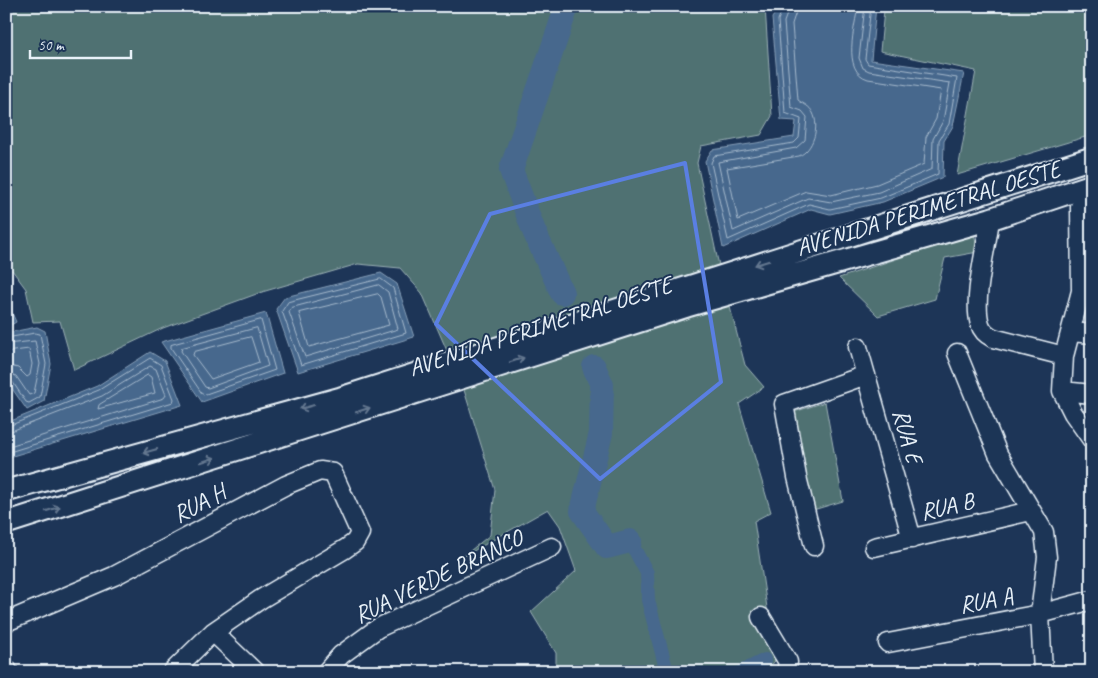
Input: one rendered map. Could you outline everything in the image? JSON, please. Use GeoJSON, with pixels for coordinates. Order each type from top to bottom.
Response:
{"type":"FeatureCollection","features":[{"type":"Feature","properties":{"kind":"main road","name":"AVENIDA PERIMETRAL OESTE"},"geometry":{"type":"LineString","coordinates":[[6,491],[341,398],[1092,158]]}},
{"type":"Feature","properties":{"kind":"main road","name":"AVENIDA PERIMETRAL OESTE"},"geometry":{"type":"LineString","coordinates":[[6,523],[687,306],[990,219],[1090,194]]}},
{"type":"Feature","properties":{"kind":"street"},"geometry":{"type":"LineString","coordinates":[[1090,194],[1080,206],[1081,291],[1072,332],[1064,356],[1062,391],[1072,413],[1092,440]]}},
{"type":"Feature","properties":{"kind":"street"},"geometry":{"type":"LineString","coordinates":[[990,219],[979,288],[980,325],[985,333],[993,338],[1064,356]]}},
{"type":"Feature","properties":{"kind":"street"},"geometry":{"type":"LineString","coordinates":[[1072,332],[1092,334]]}},
{"type":"Feature","properties":{"kind":"street","name":"RUA E"},"geometry":{"type":"LineString","coordinates":[[858,347],[912,539]]}},
{"type":"Feature","properties":{"kind":"street"},"geometry":{"type":"LineString","coordinates":[[958,353],[998,454],[1044,532],[1046,549],[1040,614],[1044,672]]}},
{"type":"Feature","properties":{"kind":"street"},"geometry":{"type":"LineString","coordinates":[[814,546],[797,477],[784,404],[866,375]]}},
{"type":"Feature","properties":{"kind":"street"},"geometry":{"type":"LineString","coordinates":[[1062,391],[1092,394]]}},
{"type":"Feature","properties":{"kind":"street","name":"RUA H"},"geometry":{"type":"LineString","coordinates":[[6,622],[114,576],[286,485],[320,471],[329,471],[335,475],[360,531],[355,542],[345,550],[261,599],[213,632]]}},
{"type":"Feature","properties":{"kind":"street","name":"RUA B"},"geometry":{"type":"LineString","coordinates":[[874,547],[1031,511]]}},
{"type":"Feature","properties":{"kind":"street","name":"RUA VERDE BRANCO"},"geometry":{"type":"LineString","coordinates":[[326,672],[341,655],[378,628],[552,547]]}},
{"type":"Feature","properties":{"kind":"street","name":"RUA A"},"geometry":{"type":"LineString","coordinates":[[888,642],[1040,614],[1092,600]]}},
{"type":"Feature","properties":{"kind":"street"},"geometry":{"type":"LineString","coordinates":[[761,617],[788,662],[786,672]]}},
{"type":"Feature","properties":{"kind":"street"},"geometry":{"type":"LineString","coordinates":[[172,672],[213,632],[255,672]]}},
{"type":"Feature","properties":{"kind":"street"},"geometry":{"type":"LineString","coordinates":[[6,669],[9,672]]}},
{"type":"Feature","properties":{"kind":"highlighted area"},"geometry":{"type":"Polygon","coordinates":[[[685,163],[721,382],[600,479],[436,324],[490,214],[685,163]]]}},
{"type":"Feature","properties":{"kind":"green space"},"geometry":{"type":"Polygon","coordinates":[[[6,6],[765,6],[772,116],[761,135],[701,146],[697,163],[717,257],[745,365],[764,387],[739,404],[771,512],[754,521],[775,661],[765,672],[556,672],[556,653],[531,612],[576,571],[560,526],[548,509],[461,558],[490,535],[495,490],[464,390],[422,293],[400,268],[358,264],[262,292],[163,328],[74,370],[60,321],[33,322],[26,289],[12,270],[6,272],[6,6]]]}},
{"type":"Feature","properties":{"kind":"green space"},"geometry":{"type":"Polygon","coordinates":[[[922,6],[1092,6],[1092,135],[957,175],[976,71],[880,51],[884,10],[922,6]]]}},
{"type":"Feature","properties":{"kind":"green space"},"geometry":{"type":"Polygon","coordinates":[[[974,233],[978,252],[945,258],[935,299],[878,316],[839,278],[974,233]]]}},
{"type":"Feature","properties":{"kind":"green space"},"geometry":{"type":"Polygon","coordinates":[[[825,402],[843,501],[813,510],[794,412],[825,402]]]}},
{"type":"Feature","properties":{"kind":"water"},"geometry":{"type":"Polygon","coordinates":[[[780,6],[876,6],[871,60],[964,73],[953,126],[944,141],[943,177],[883,202],[830,214],[811,209],[723,248],[705,161],[712,150],[794,137],[796,121],[781,120],[772,18],[780,6]]]}},
{"type":"Feature","properties":{"kind":"water"},"geometry":{"type":"Polygon","coordinates":[[[381,273],[397,284],[414,337],[298,372],[276,309],[285,297],[381,273]]]}},
{"type":"Feature","properties":{"kind":"water"},"geometry":{"type":"Polygon","coordinates":[[[6,299],[16,322],[6,328],[6,299]]]}},
{"type":"Feature","properties":{"kind":"water"},"geometry":{"type":"Polygon","coordinates":[[[266,313],[283,373],[202,402],[161,342],[266,313]]]}},
{"type":"Feature","properties":{"kind":"water"},"geometry":{"type":"Polygon","coordinates":[[[37,327],[45,331],[51,364],[44,401],[27,410],[6,380],[6,333],[37,327]]]}},
{"type":"Feature","properties":{"kind":"water"},"geometry":{"type":"Polygon","coordinates":[[[150,352],[165,361],[182,405],[6,458],[6,423],[97,386],[150,352]]]}},
{"type":"Feature","properties":{"kind":"waterway"},"geometry":{"type":"LineString","coordinates":[[562,293],[534,231],[511,170],[567,6]]}},
{"type":"Feature","properties":{"kind":"waterway"},"geometry":{"type":"LineString","coordinates":[[594,367],[602,385],[601,433],[582,511],[607,547],[630,541]]}},
{"type":"Feature","properties":{"kind":"waterway"},"geometry":{"type":"LineString","coordinates":[[630,541],[647,573],[648,600],[667,672]]}},
{"type":"Feature","properties":{"kind":"waterway"},"geometry":{"type":"LineString","coordinates":[[741,672],[765,660]]}}]}
